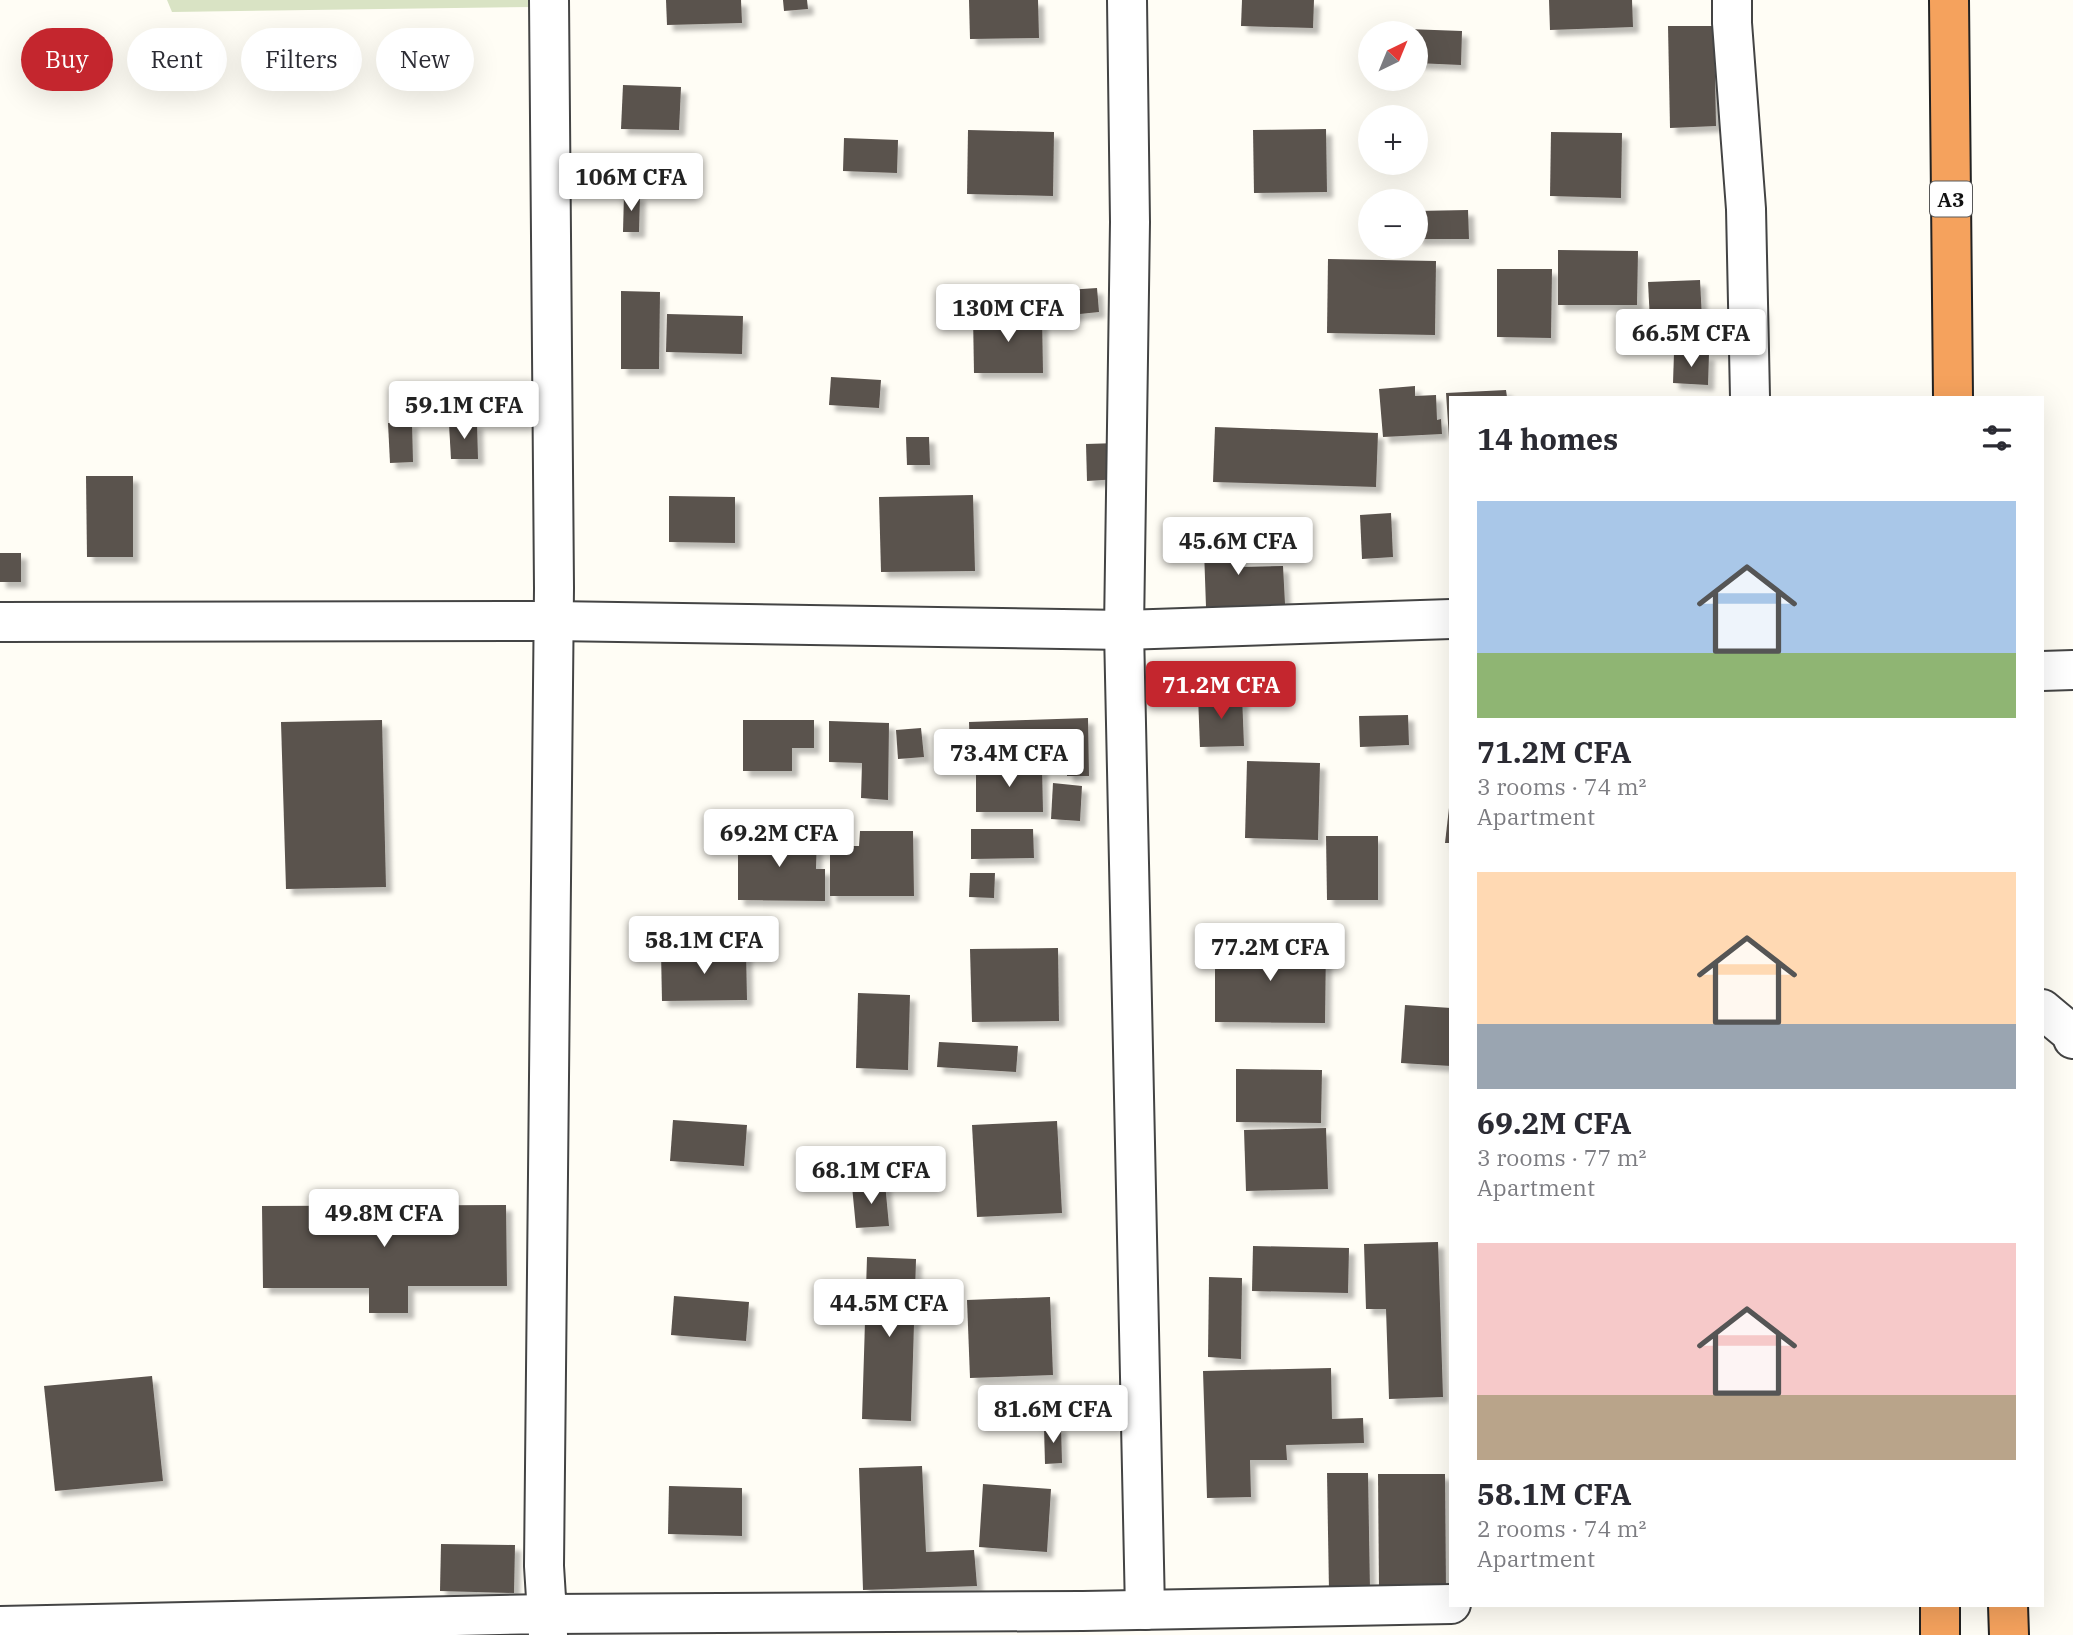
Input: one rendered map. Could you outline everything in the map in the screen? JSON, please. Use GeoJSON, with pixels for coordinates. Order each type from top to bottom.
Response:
{"type":"FeatureCollection","features":[{"type":"Feature","properties":{"kind":"highway","name":"A3"},"geometry":{"type":"LineString","coordinates":[[1949,0],[1953,396]]}},
{"type":"Feature","properties":{"kind":"highway"},"geometry":{"type":"LineString","coordinates":[[1940,1607],[1941,1635]]}},
{"type":"Feature","properties":{"kind":"highway"},"geometry":{"type":"LineString","coordinates":[[2008,1607],[2009,1635]]}},
{"type":"Feature","properties":{"kind":"street"},"geometry":{"type":"LineString","coordinates":[[547,1625],[544,1566],[553,621],[550,0]]}},
{"type":"Feature","properties":{"kind":"street"},"geometry":{"type":"LineString","coordinates":[[1127,0],[1130,222],[1124,630],[1144,1610]]}},
{"type":"Feature","properties":{"kind":"street"},"geometry":{"type":"LineString","coordinates":[[1732,0],[1746,209],[1750,396]]}},
{"type":"Feature","properties":{"kind":"street"},"geometry":{"type":"LineString","coordinates":[[0,622],[553,621],[1124,630],[1449,619]]}},
{"type":"Feature","properties":{"kind":"street"},"geometry":{"type":"LineString","coordinates":[[2044,671],[2073,670]]}},
{"type":"Feature","properties":{"kind":"street"},"geometry":{"type":"LineString","coordinates":[[2044,1011],[2071,1033],[2073,1039]]}},
{"type":"Feature","properties":{"kind":"street"},"geometry":{"type":"LineString","coordinates":[[0,1626],[547,1625],[1449,1604]]}},
{"type":"Feature","properties":{"kind":"green space"},"geometry":{"type":"Polygon","coordinates":[[[167,0],[531,0],[531,7],[172,12],[167,0]]]}},
{"type":"Feature","properties":{"kind":"building"},"geometry":{"type":"Polygon","coordinates":[[[666,0],[741,0],[742,23],[667,25],[666,0]]]}},
{"type":"Feature","properties":{"kind":"building"},"geometry":{"type":"Polygon","coordinates":[[[783,0],[807,0],[808,9],[784,11],[783,0]]]}},
{"type":"Feature","properties":{"kind":"building"},"geometry":{"type":"Polygon","coordinates":[[[969,0],[1038,0],[1039,38],[970,39],[969,0]]]}},
{"type":"Feature","properties":{"kind":"building"},"geometry":{"type":"Polygon","coordinates":[[[1242,0],[1314,0],[1313,28],[1241,26],[1242,0]]]}},
{"type":"Feature","properties":{"kind":"building"},"geometry":{"type":"Polygon","coordinates":[[[1549,0],[1632,0],[1633,27],[1550,30],[1549,0]]]}},
{"type":"Feature","properties":{"kind":"building"},"geometry":{"type":"Polygon","coordinates":[[[1668,26],[1714,26],[1716,126],[1670,128],[1668,26]]]}},
{"type":"Feature","properties":{"kind":"building"},"geometry":{"type":"Polygon","coordinates":[[[1428,30],[1462,31],[1461,65],[1428,64],[1428,30]]]}},
{"type":"Feature","properties":{"kind":"building"},"geometry":{"type":"Polygon","coordinates":[[[623,85],[681,87],[679,130],[621,129],[623,85]]]}},
{"type":"Feature","properties":{"kind":"building"},"geometry":{"type":"Polygon","coordinates":[[[1326,129],[1327,192],[1254,193],[1253,130],[1326,129]]]}},
{"type":"Feature","properties":{"kind":"building"},"geometry":{"type":"Polygon","coordinates":[[[968,130],[1054,132],[1053,196],[967,194],[968,130]]]}},
{"type":"Feature","properties":{"kind":"building"},"geometry":{"type":"Polygon","coordinates":[[[1551,132],[1622,133],[1621,198],[1550,196],[1551,132]]]}},
{"type":"Feature","properties":{"kind":"building"},"geometry":{"type":"Polygon","coordinates":[[[844,138],[898,140],[897,173],[843,171],[844,138]]]}},
{"type":"Feature","properties":{"kind":"building"},"geometry":{"type":"Polygon","coordinates":[[[624,194],[640,195],[639,232],[623,232],[624,194]]]}},
{"type":"Feature","properties":{"kind":"building"},"geometry":{"type":"Polygon","coordinates":[[[1468,210],[1469,239],[1428,239],[1428,211],[1468,210]]]}},
{"type":"Feature","properties":{"kind":"building"},"geometry":{"type":"Polygon","coordinates":[[[1558,250],[1638,251],[1637,305],[1558,305],[1558,250]]]}},
{"type":"Feature","properties":{"kind":"building"},"geometry":{"type":"Polygon","coordinates":[[[1328,259],[1436,261],[1435,335],[1327,333],[1328,259]]]}},
{"type":"Feature","properties":{"kind":"building"},"geometry":{"type":"Polygon","coordinates":[[[1497,269],[1552,269],[1551,338],[1497,337],[1497,269]]]}},
{"type":"Feature","properties":{"kind":"building"},"geometry":{"type":"Polygon","coordinates":[[[1700,280],[1702,319],[1650,321],[1648,282],[1700,280]]]}},
{"type":"Feature","properties":{"kind":"building"},"geometry":{"type":"Polygon","coordinates":[[[1097,288],[1099,312],[1070,315],[1067,290],[1097,288]]]}},
{"type":"Feature","properties":{"kind":"building"},"geometry":{"type":"Polygon","coordinates":[[[621,291],[660,292],[659,369],[621,369],[621,291]]]}},
{"type":"Feature","properties":{"kind":"building"},"geometry":{"type":"Polygon","coordinates":[[[667,314],[743,316],[742,354],[666,352],[667,314]]]}},
{"type":"Feature","properties":{"kind":"building"},"geometry":{"type":"Polygon","coordinates":[[[973,315],[1042,315],[1043,373],[974,373],[973,315]]]}},
{"type":"Feature","properties":{"kind":"building"},"geometry":{"type":"Polygon","coordinates":[[[1674,353],[1709,354],[1708,385],[1673,383],[1674,353]]]}},
{"type":"Feature","properties":{"kind":"building"},"geometry":{"type":"Polygon","coordinates":[[[831,377],[881,380],[879,408],[829,405],[831,377]]]}},
{"type":"Feature","properties":{"kind":"building"},"geometry":{"type":"Polygon","coordinates":[[[1415,386],[1415,396],[1436,395],[1437,420],[1441,419],[1442,434],[1383,437],[1379,389],[1415,386]]]}},
{"type":"Feature","properties":{"kind":"building"},"geometry":{"type":"Polygon","coordinates":[[[1506,390],[1507,396],[1449,396],[1449,438],[1446,393],[1506,390]]]}},
{"type":"Feature","properties":{"kind":"building"},"geometry":{"type":"Polygon","coordinates":[[[473,402],[474,418],[443,420],[441,403],[473,402]]]}},
{"type":"Feature","properties":{"kind":"building"},"geometry":{"type":"Polygon","coordinates":[[[412,422],[413,462],[390,463],[388,423],[412,422]]]}},
{"type":"Feature","properties":{"kind":"building"},"geometry":{"type":"Polygon","coordinates":[[[477,423],[478,459],[451,459],[449,424],[477,423]]]}},
{"type":"Feature","properties":{"kind":"building"},"geometry":{"type":"Polygon","coordinates":[[[1215,427],[1378,433],[1376,487],[1213,482],[1215,427]]]}},
{"type":"Feature","properties":{"kind":"building"},"geometry":{"type":"Polygon","coordinates":[[[906,437],[929,437],[930,465],[907,465],[906,437]]]}},
{"type":"Feature","properties":{"kind":"building"},"geometry":{"type":"Polygon","coordinates":[[[1118,443],[1119,479],[1087,481],[1086,444],[1118,443]]]}},
{"type":"Feature","properties":{"kind":"building"},"geometry":{"type":"Polygon","coordinates":[[[86,476],[133,476],[133,557],[87,557],[86,476]]]}},
{"type":"Feature","properties":{"kind":"building"},"geometry":{"type":"Polygon","coordinates":[[[973,495],[975,571],[881,572],[879,497],[973,495]]]}},
{"type":"Feature","properties":{"kind":"building"},"geometry":{"type":"Polygon","coordinates":[[[669,496],[735,497],[735,543],[669,542],[669,496]]]}},
{"type":"Feature","properties":{"kind":"building"},"geometry":{"type":"Polygon","coordinates":[[[1391,513],[1393,557],[1362,559],[1360,515],[1391,513]]]}},
{"type":"Feature","properties":{"kind":"building"},"geometry":{"type":"Polygon","coordinates":[[[1216,520],[1218,549],[1238,548],[1240,567],[1283,566],[1285,604],[1206,607],[1203,521],[1216,520]]]}},
{"type":"Feature","properties":{"kind":"building"},"geometry":{"type":"Polygon","coordinates":[[[0,553],[21,553],[21,582],[0,582],[0,553]]]}},
{"type":"Feature","properties":{"kind":"building"},"geometry":{"type":"Polygon","coordinates":[[[1242,695],[1244,746],[1200,747],[1198,696],[1242,695]]]}},
{"type":"Feature","properties":{"kind":"building"},"geometry":{"type":"Polygon","coordinates":[[[1408,715],[1409,745],[1360,747],[1359,716],[1408,715]]]}},
{"type":"Feature","properties":{"kind":"building"},"geometry":{"type":"Polygon","coordinates":[[[1088,718],[1089,776],[1067,776],[1067,753],[970,756],[969,722],[1088,718]]]}},
{"type":"Feature","properties":{"kind":"building"},"geometry":{"type":"Polygon","coordinates":[[[382,720],[386,887],[286,889],[281,722],[382,720]]]}},
{"type":"Feature","properties":{"kind":"building"},"geometry":{"type":"Polygon","coordinates":[[[743,720],[814,720],[814,748],[792,748],[792,771],[743,771],[743,720]]]}},
{"type":"Feature","properties":{"kind":"building"},"geometry":{"type":"Polygon","coordinates":[[[829,721],[889,723],[888,800],[861,798],[862,763],[829,762],[829,721]]]}},
{"type":"Feature","properties":{"kind":"building"},"geometry":{"type":"Polygon","coordinates":[[[921,728],[924,757],[898,759],[896,730],[921,728]]]}},
{"type":"Feature","properties":{"kind":"building"},"geometry":{"type":"Polygon","coordinates":[[[1247,761],[1320,763],[1318,840],[1245,838],[1247,761]]]}},
{"type":"Feature","properties":{"kind":"building"},"geometry":{"type":"Polygon","coordinates":[[[1042,766],[1043,812],[976,812],[976,767],[1042,766]]]}},
{"type":"Feature","properties":{"kind":"building"},"geometry":{"type":"Polygon","coordinates":[[[1053,783],[1082,786],[1080,821],[1051,819],[1053,783]]]}},
{"type":"Feature","properties":{"kind":"building"},"geometry":{"type":"Polygon","coordinates":[[[1449,808],[1449,843],[1445,843],[1449,808]]]}},
{"type":"Feature","properties":{"kind":"building"},"geometry":{"type":"Polygon","coordinates":[[[971,829],[1033,829],[1034,858],[971,859],[971,829]]]}},
{"type":"Feature","properties":{"kind":"building"},"geometry":{"type":"Polygon","coordinates":[[[860,831],[913,831],[914,896],[830,896],[830,846],[859,846],[860,831]]]}},
{"type":"Feature","properties":{"kind":"building"},"geometry":{"type":"Polygon","coordinates":[[[738,835],[817,836],[816,869],[825,869],[825,901],[738,900],[738,835]]]}},
{"type":"Feature","properties":{"kind":"building"},"geometry":{"type":"Polygon","coordinates":[[[1326,836],[1378,836],[1378,900],[1327,900],[1326,836]]]}},
{"type":"Feature","properties":{"kind":"building"},"geometry":{"type":"Polygon","coordinates":[[[970,873],[995,873],[994,898],[969,897],[970,873]]]}},
{"type":"Feature","properties":{"kind":"building"},"geometry":{"type":"Polygon","coordinates":[[[1215,943],[1326,944],[1325,1023],[1215,1022],[1215,943]]]}},
{"type":"Feature","properties":{"kind":"building"},"geometry":{"type":"Polygon","coordinates":[[[1058,948],[1059,1021],[972,1022],[970,949],[1058,948]]]}},
{"type":"Feature","properties":{"kind":"building"},"geometry":{"type":"Polygon","coordinates":[[[746,951],[747,1000],[662,1001],[661,952],[746,951]]]}},
{"type":"Feature","properties":{"kind":"building"},"geometry":{"type":"Polygon","coordinates":[[[858,993],[910,995],[908,1070],[856,1068],[858,993]]]}},
{"type":"Feature","properties":{"kind":"building"},"geometry":{"type":"Polygon","coordinates":[[[1405,1005],[1449,1008],[1449,1066],[1401,1063],[1405,1005]]]}},
{"type":"Feature","properties":{"kind":"building"},"geometry":{"type":"Polygon","coordinates":[[[939,1042],[1018,1046],[1016,1072],[937,1067],[939,1042]]]}},
{"type":"Feature","properties":{"kind":"building"},"geometry":{"type":"Polygon","coordinates":[[[1236,1069],[1322,1070],[1321,1123],[1236,1122],[1236,1069]]]}},
{"type":"Feature","properties":{"kind":"building"},"geometry":{"type":"Polygon","coordinates":[[[673,1120],[747,1125],[744,1166],[670,1161],[673,1120]]]}},
{"type":"Feature","properties":{"kind":"building"},"geometry":{"type":"Polygon","coordinates":[[[1057,1121],[1062,1213],[977,1217],[972,1125],[1057,1121]]]}},
{"type":"Feature","properties":{"kind":"building"},"geometry":{"type":"Polygon","coordinates":[[[1326,1128],[1328,1189],[1246,1191],[1244,1130],[1326,1128]]]}},
{"type":"Feature","properties":{"kind":"building"},"geometry":{"type":"Polygon","coordinates":[[[885,1183],[889,1226],[856,1228],[852,1186],[885,1183]]]}},
{"type":"Feature","properties":{"kind":"building"},"geometry":{"type":"Polygon","coordinates":[[[506,1205],[507,1286],[408,1286],[408,1313],[369,1313],[369,1288],[263,1288],[262,1206],[506,1205]]]}},
{"type":"Feature","properties":{"kind":"building"},"geometry":{"type":"Polygon","coordinates":[[[1438,1242],[1443,1397],[1389,1399],[1386,1309],[1366,1309],[1364,1244],[1438,1242]]]}},
{"type":"Feature","properties":{"kind":"building"},"geometry":{"type":"Polygon","coordinates":[[[1253,1246],[1349,1248],[1348,1293],[1252,1291],[1253,1246]]]}},
{"type":"Feature","properties":{"kind":"building"},"geometry":{"type":"Polygon","coordinates":[[[867,1257],[916,1259],[911,1421],[862,1419],[867,1257]]]}},
{"type":"Feature","properties":{"kind":"building"},"geometry":{"type":"Polygon","coordinates":[[[1209,1277],[1242,1278],[1241,1359],[1208,1357],[1209,1277]]]}},
{"type":"Feature","properties":{"kind":"building"},"geometry":{"type":"Polygon","coordinates":[[[674,1296],[749,1302],[746,1341],[671,1335],[674,1296]]]}},
{"type":"Feature","properties":{"kind":"building"},"geometry":{"type":"Polygon","coordinates":[[[1050,1297],[1053,1375],[970,1378],[967,1300],[1050,1297]]]}},
{"type":"Feature","properties":{"kind":"building"},"geometry":{"type":"Polygon","coordinates":[[[1331,1368],[1332,1419],[1363,1418],[1364,1443],[1286,1445],[1287,1460],[1250,1460],[1251,1497],[1207,1498],[1203,1371],[1331,1368]]]}},
{"type":"Feature","properties":{"kind":"building"},"geometry":{"type":"Polygon","coordinates":[[[152,1376],[163,1481],[55,1491],[44,1386],[152,1376]]]}},
{"type":"Feature","properties":{"kind":"building"},"geometry":{"type":"Polygon","coordinates":[[[1061,1426],[1062,1463],[1045,1464],[1044,1427],[1061,1426]]]}},
{"type":"Feature","properties":{"kind":"building"},"geometry":{"type":"Polygon","coordinates":[[[922,1466],[926,1552],[974,1550],[977,1586],[863,1590],[859,1468],[922,1466]]]}},
{"type":"Feature","properties":{"kind":"building"},"geometry":{"type":"Polygon","coordinates":[[[1327,1473],[1368,1473],[1370,1591],[1329,1591],[1327,1473]]]}},
{"type":"Feature","properties":{"kind":"building"},"geometry":{"type":"Polygon","coordinates":[[[1378,1474],[1445,1474],[1446,1591],[1379,1591],[1378,1474]]]}},
{"type":"Feature","properties":{"kind":"building"},"geometry":{"type":"Polygon","coordinates":[[[983,1484],[1051,1489],[1047,1552],[979,1547],[983,1484]]]}},
{"type":"Feature","properties":{"kind":"building"},"geometry":{"type":"Polygon","coordinates":[[[669,1486],[742,1488],[742,1536],[668,1534],[669,1486]]]}},
{"type":"Feature","properties":{"kind":"building"},"geometry":{"type":"Polygon","coordinates":[[[441,1544],[515,1545],[514,1593],[440,1591],[441,1544]]]}}]}
